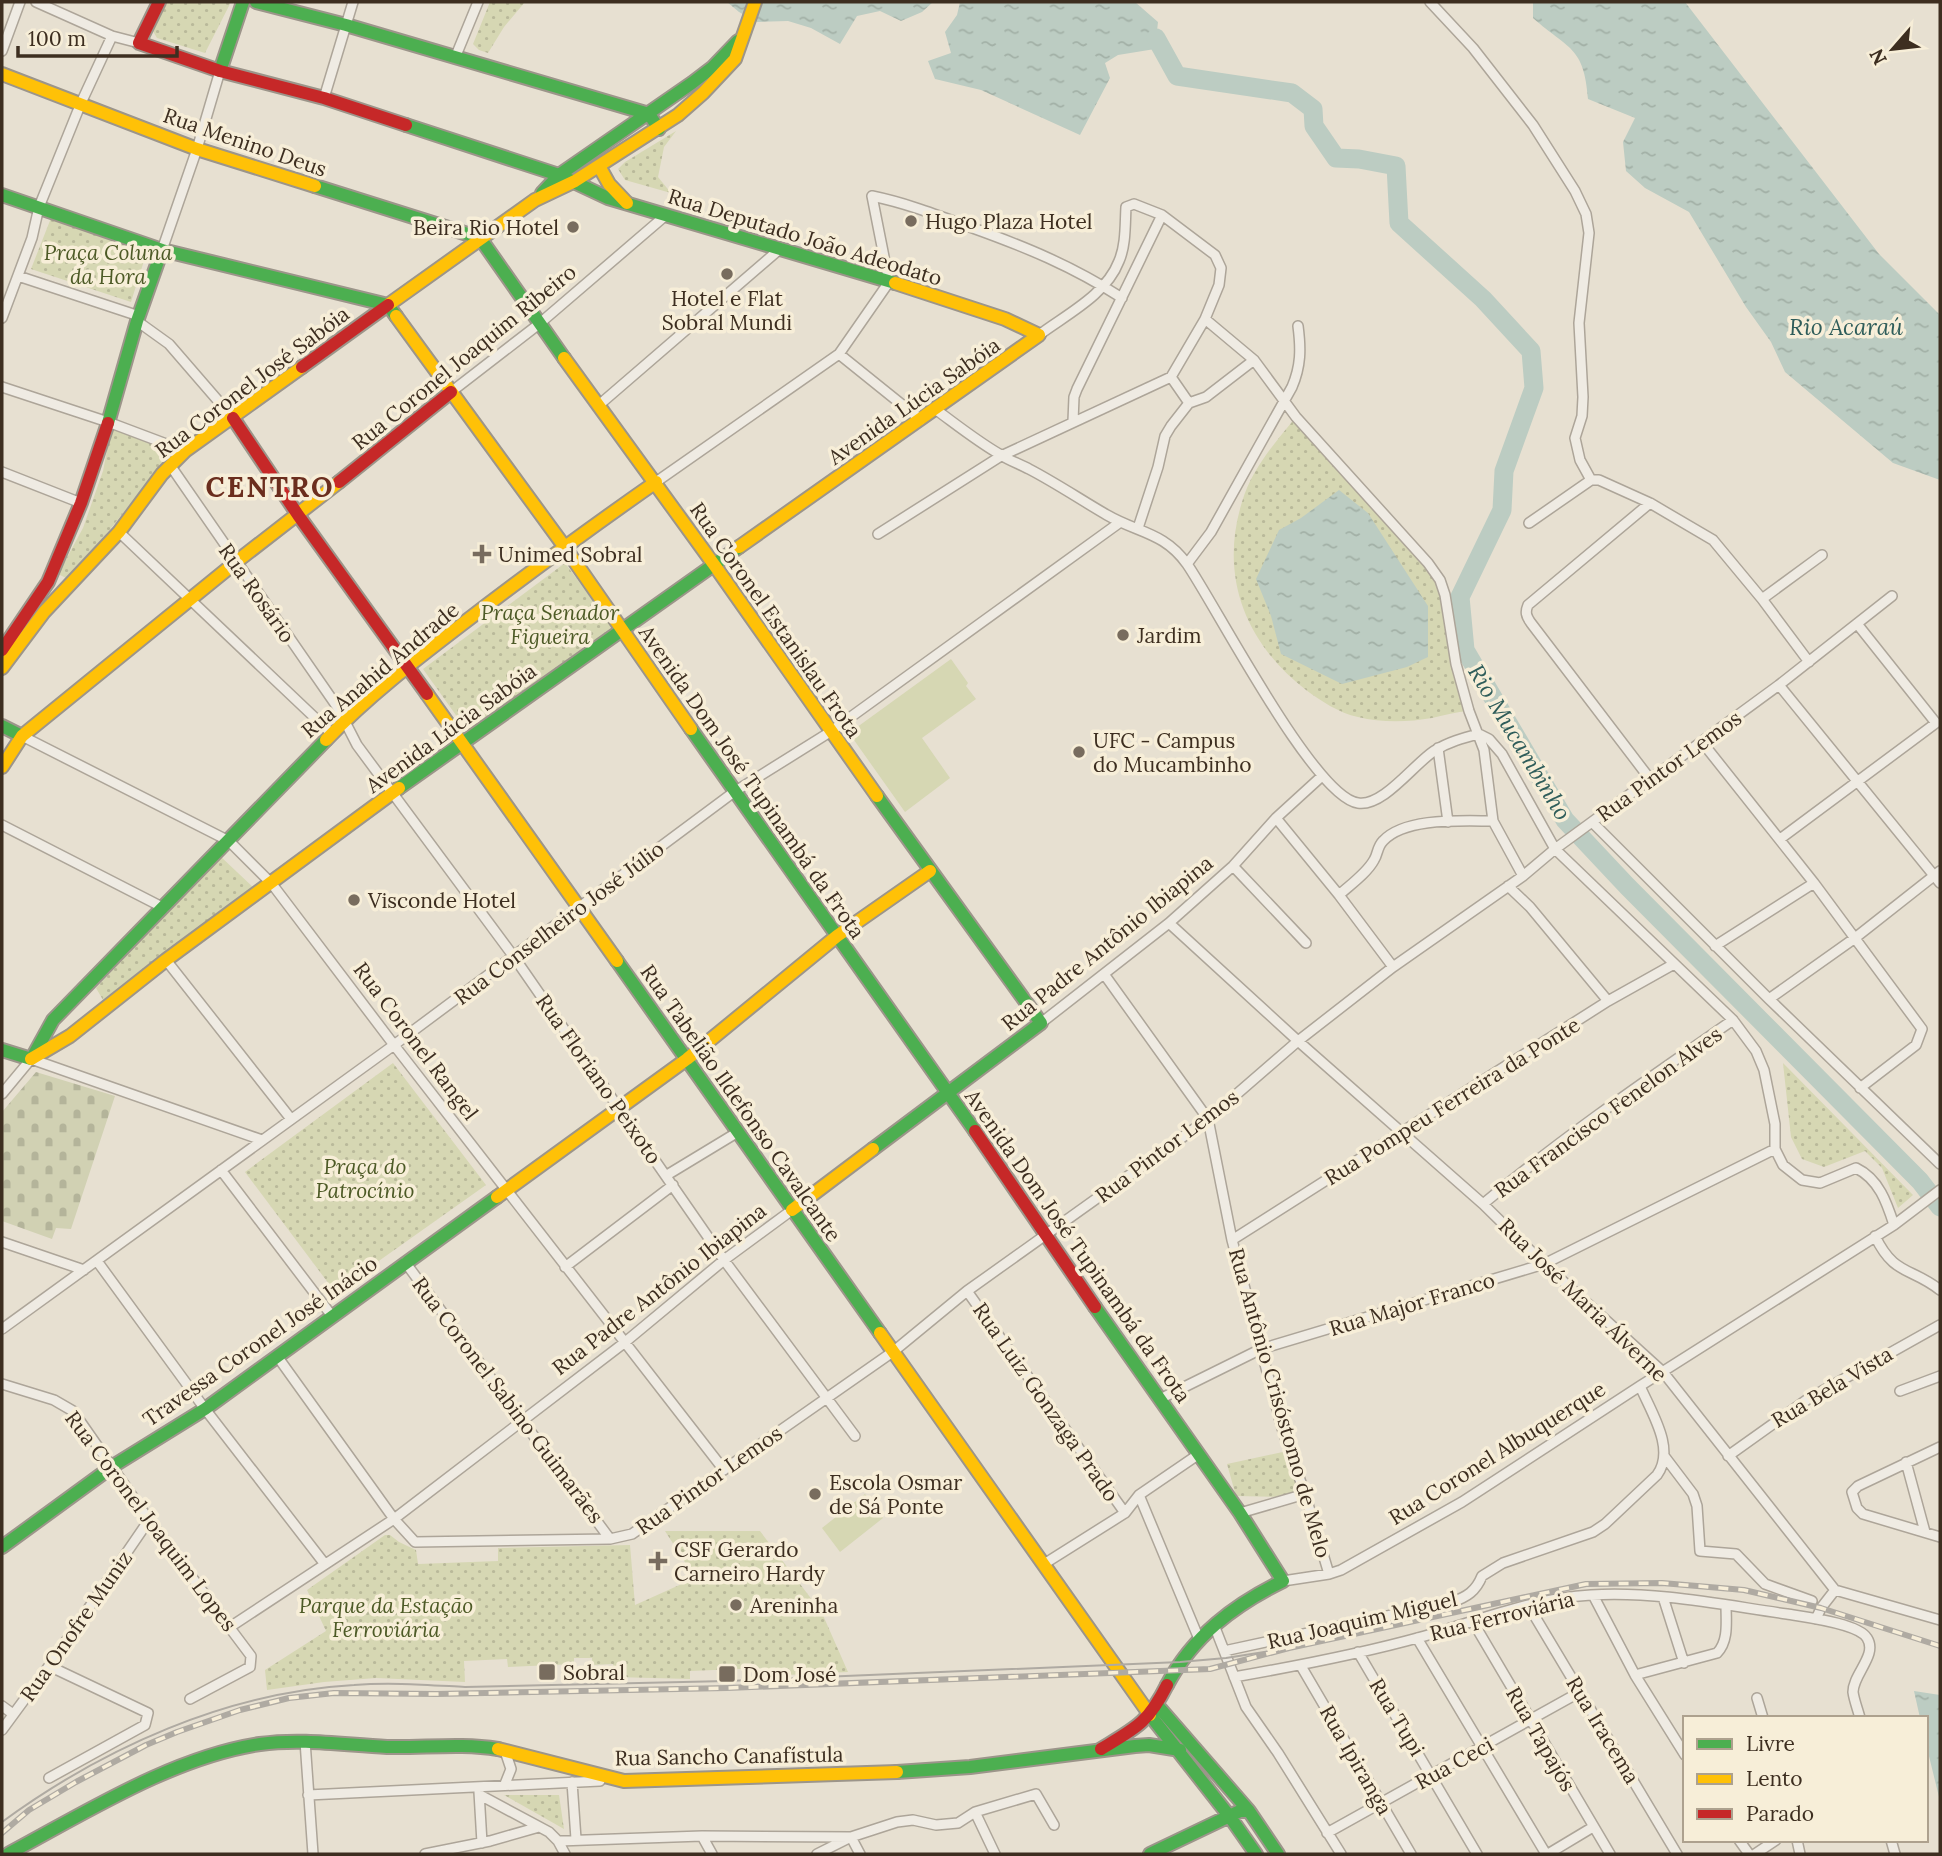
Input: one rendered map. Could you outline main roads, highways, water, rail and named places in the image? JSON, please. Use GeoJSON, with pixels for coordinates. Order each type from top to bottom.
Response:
{"type":"FeatureCollection","features":[{"type":"Feature","properties":{"kind":"main road","name":"Rua Deputado João Adeodato"},"geometry":{"type":"LineString","coordinates":[[159,2],[139,43],[220,71],[324,98],[575,181],[596,194],[782,248],[1005,320],[1040,335]]}},
{"type":"Feature","properties":{"kind":"main road"},"geometry":{"type":"LineString","coordinates":[[220,71],[243,2]]}},
{"type":"Feature","properties":{"kind":"main road"},"geometry":{"type":"LineString","coordinates":[[256,2],[346,24],[649,114],[659,129]]}},
{"type":"Feature","properties":{"kind":"main road"},"geometry":{"type":"LineString","coordinates":[[536,200],[575,181],[659,129],[696,100],[730,66],[740,51],[755,2]]}},
{"type":"Feature","properties":{"kind":"main road"},"geometry":{"type":"LineString","coordinates":[[536,200],[559,176],[713,67],[746,32]]}},
{"type":"Feature","properties":{"kind":"main road","name":"Rua Menino Deus"},"geometry":{"type":"LineString","coordinates":[[2,74],[197,149],[480,238]]}},
{"type":"Feature","properties":{"kind":"main road"},"geometry":{"type":"LineString","coordinates":[[599,166],[609,184],[627,203]]}},
{"type":"Feature","properties":{"kind":"main road"},"geometry":{"type":"LineString","coordinates":[[2,195],[162,250],[388,304]]}},
{"type":"Feature","properties":{"kind":"main road","name":"Rua Coronel José Sabóia"},"geometry":{"type":"LineString","coordinates":[[2,668],[62,590],[119,532],[170,465],[185,451],[536,200]]}},
{"type":"Feature","properties":{"kind":"main road","name":"Rua Coronel Estanislau Frota"},"geometry":{"type":"LineString","coordinates":[[480,238],[539,324],[656,482],[830,732],[1041,1023]]}},
{"type":"Feature","properties":{"kind":"main road"},"geometry":{"type":"LineString","coordinates":[[2,650],[48,582],[81,503],[162,250]]}},
{"type":"Feature","properties":{"kind":"main road","name":"Avenida Dom José Tupinambá da Frota"},"geometry":{"type":"LineString","coordinates":[[388,304],[564,546],[734,792],[949,1093],[1240,1513],[1283,1581]]}},
{"type":"Feature","properties":{"kind":"main road","name":"Avenida Lúcia Sabóia"},"geometry":{"type":"LineString","coordinates":[[31,1059],[70,1036],[166,960],[392,793],[1040,335]]}},
{"type":"Feature","properties":{"kind":"main road","name":"Rua Coronel Joaquim Ribeiro"},"geometry":{"type":"LineString","coordinates":[[2,767],[22,736],[451,391]]}},
{"type":"Feature","properties":{"kind":"main road","name":"Rua Tabelião Ildefonso Cavalcante"},"geometry":{"type":"LineString","coordinates":[[233,418],[298,515],[1044,1564],[1154,1710]]}},
{"type":"Feature","properties":{"kind":"main road","name":"Rua Anahid Andrade"},"geometry":{"type":"LineString","coordinates":[[31,1059],[53,1020],[331,733],[407,667],[564,546],[656,482]]}},
{"type":"Feature","properties":{"kind":"main road","name":"Rua Coronel Rangel"},"geometry":{"type":"LineString","coordinates":[[2,726],[22,736]]}},
{"type":"Feature","properties":{"kind":"main road","name":"Travessa Coronel José Inácio"},"geometry":{"type":"LineString","coordinates":[[2,1547],[113,1466],[205,1409],[687,1059],[837,936],[930,871]]}},
{"type":"Feature","properties":{"kind":"main road"},"geometry":{"type":"LineString","coordinates":[[53,1020],[58,1030],[70,1036]]}},
{"type":"Feature","properties":{"kind":"main road","name":"Rua Padre Antônio Ibiapina"},"geometry":{"type":"LineString","coordinates":[[792,1210],[1041,1023]]}},
{"type":"Feature","properties":{"kind":"main road"},"geometry":{"type":"LineString","coordinates":[[2,1050],[31,1059]]}},
{"type":"Feature","properties":{"kind":"main road","name":"Rua Coronel Albuquerque"},"geometry":{"type":"LineString","coordinates":[[1154,1710],[1180,1662],[1199,1639],[1258,1592],[1283,1581]]}},
{"type":"Feature","properties":{"kind":"main road"},"geometry":{"type":"LineString","coordinates":[[1101,1749],[1140,1726],[1154,1710]]}},
{"type":"Feature","properties":{"kind":"main road"},"geometry":{"type":"LineString","coordinates":[[1154,1710],[1256,1854]]}},
{"type":"Feature","properties":{"kind":"main road"},"geometry":{"type":"LineString","coordinates":[[1154,1710],[1249,1811],[1278,1854]]}},
{"type":"Feature","properties":{"kind":"main road","name":"Rua Sancho Canafístula"},"geometry":{"type":"LineString","coordinates":[[8,1854],[173,1771],[240,1748],[265,1743],[305,1741],[389,1747],[461,1746],[505,1751],[613,1780],[918,1771],[1149,1745],[1180,1750]]}},
{"type":"Feature","properties":{"kind":"main road"},"geometry":{"type":"LineString","coordinates":[[1150,1854],[1240,1811],[1249,1811]]}},
{"type":"Feature","properties":{"kind":"water"},"geometry":{"type":"Polygon","coordinates":[[[727,2],[933,2],[922,12],[901,21],[880,11],[857,16],[840,44],[811,28],[788,21],[757,22],[727,2]]]}},
{"type":"Feature","properties":{"kind":"water"},"geometry":{"type":"Polygon","coordinates":[[[960,2],[1135,2],[1158,22],[1155,49],[1118,55],[1105,63],[1110,78],[1080,135],[981,90],[935,79],[928,61],[951,53],[945,32],[957,15],[960,2]]]}},
{"type":"Feature","properties":{"kind":"water","name":"Rio Acaraú"},"geometry":{"type":"Polygon","coordinates":[[[1533,2],[1685,2],[1879,254],[1940,315],[1940,480],[1893,463],[1785,372],[1771,342],[1746,307],[1689,212],[1645,188],[1626,171],[1623,142],[1635,118],[1588,99],[1583,68],[1578,59],[1573,51],[1533,18],[1533,2]]]}},
{"type":"Feature","properties":{"kind":"water"},"geometry":{"type":"Polygon","coordinates":[[[1339,490],[1368,513],[1428,606],[1428,657],[1407,667],[1342,684],[1281,654],[1271,616],[1256,579],[1279,530],[1301,518],[1339,490]]]}},
{"type":"Feature","properties":{"kind":"water"},"geometry":{"type":"Polygon","coordinates":[[[1914,1691],[1940,1695],[1940,1801],[1928,1752],[1928,1716],[1920,1716],[1914,1691]]]}},
{"type":"Feature","properties":{"kind":"waterway","name":"Rio Mucambinho"},"geometry":{"type":"LineString","coordinates":[[1156,38],[1177,76],[1292,93],[1313,109],[1314,126],[1336,158],[1396,166],[1399,223],[1483,299],[1531,351],[1534,388],[1504,471],[1502,510],[1460,597],[1465,650],[1565,820],[1920,1181],[1940,1207]]}},
{"type":"Feature","properties":{"kind":"tram line"},"geometry":{"type":"LineString","coordinates":[[2,1822],[82,1770],[168,1728],[260,1699],[307,1690],[382,1684],[465,1687],[727,1681],[1180,1662],[1289,1648]]}},
{"type":"Feature","properties":{"kind":"railway"},"geometry":{"type":"LineString","coordinates":[[2,1833],[29,1810],[146,1745],[240,1710],[289,1698],[334,1693],[437,1694],[727,1688],[1210,1669],[1289,1648],[1586,1584],[1662,1583],[1744,1590],[1821,1608],[1940,1646]]}},
{"type":"Feature","properties":{"kind":"place","name":"Hugo Plaza Hotel"},"geometry":{"type":"Point","coordinates":[911,221]}},
{"type":"Feature","properties":{"kind":"place","name":"Beira Rio Hotel"},"geometry":{"type":"Point","coordinates":[573,227]}},
{"type":"Feature","properties":{"kind":"place","name":"Hotel e Flat Sobral Mundi"},"geometry":{"type":"Point","coordinates":[727,274]}},
{"type":"Feature","properties":{"kind":"place","name":"Unimed Sobral"},"geometry":{"type":"Point","coordinates":[482,554]}},
{"type":"Feature","properties":{"kind":"place","name":"Jardim"},"geometry":{"type":"Point","coordinates":[1123,635]}},
{"type":"Feature","properties":{"kind":"place","name":"UFC - Campus do Mucambinho"},"geometry":{"type":"Point","coordinates":[1079,752]}},
{"type":"Feature","properties":{"kind":"place","name":"Visconde Hotel"},"geometry":{"type":"Point","coordinates":[354,900]}},
{"type":"Feature","properties":{"kind":"place","name":"Escola Osmar de Sá Ponte"},"geometry":{"type":"Point","coordinates":[815,1494]}},
{"type":"Feature","properties":{"kind":"place","name":"CSF Gerardo Carneiro Hardy"},"geometry":{"type":"Point","coordinates":[658,1561]}},
{"type":"Feature","properties":{"kind":"place","name":"Areninha"},"geometry":{"type":"Point","coordinates":[736,1605]}},
{"type":"Feature","properties":{"kind":"place","name":"Sobral"},"geometry":{"type":"Point","coordinates":[547,1672]}},
{"type":"Feature","properties":{"kind":"place","name":"Dom José"},"geometry":{"type":"Point","coordinates":[727,1674]}},
{"type":"Feature","properties":{"kind":"district","name":"CENTRO"},"geometry":{"type":"Point","coordinates":[270,487]}},
{"type":"Feature","properties":{"kind":"park label","name":"Praça Coluna da Hora"},"geometry":{"type":"Point","coordinates":[108,264]}},
{"type":"Feature","properties":{"kind":"park label","name":"Praça Senador Figueira"},"geometry":{"type":"Point","coordinates":[550,624]}},
{"type":"Feature","properties":{"kind":"park label","name":"Praça do Patrocínio"},"geometry":{"type":"Point","coordinates":[365,1178]}},
{"type":"Feature","properties":{"kind":"park label","name":"Parque da Estação Ferroviária"},"geometry":{"type":"Point","coordinates":[386,1617]}}]}
